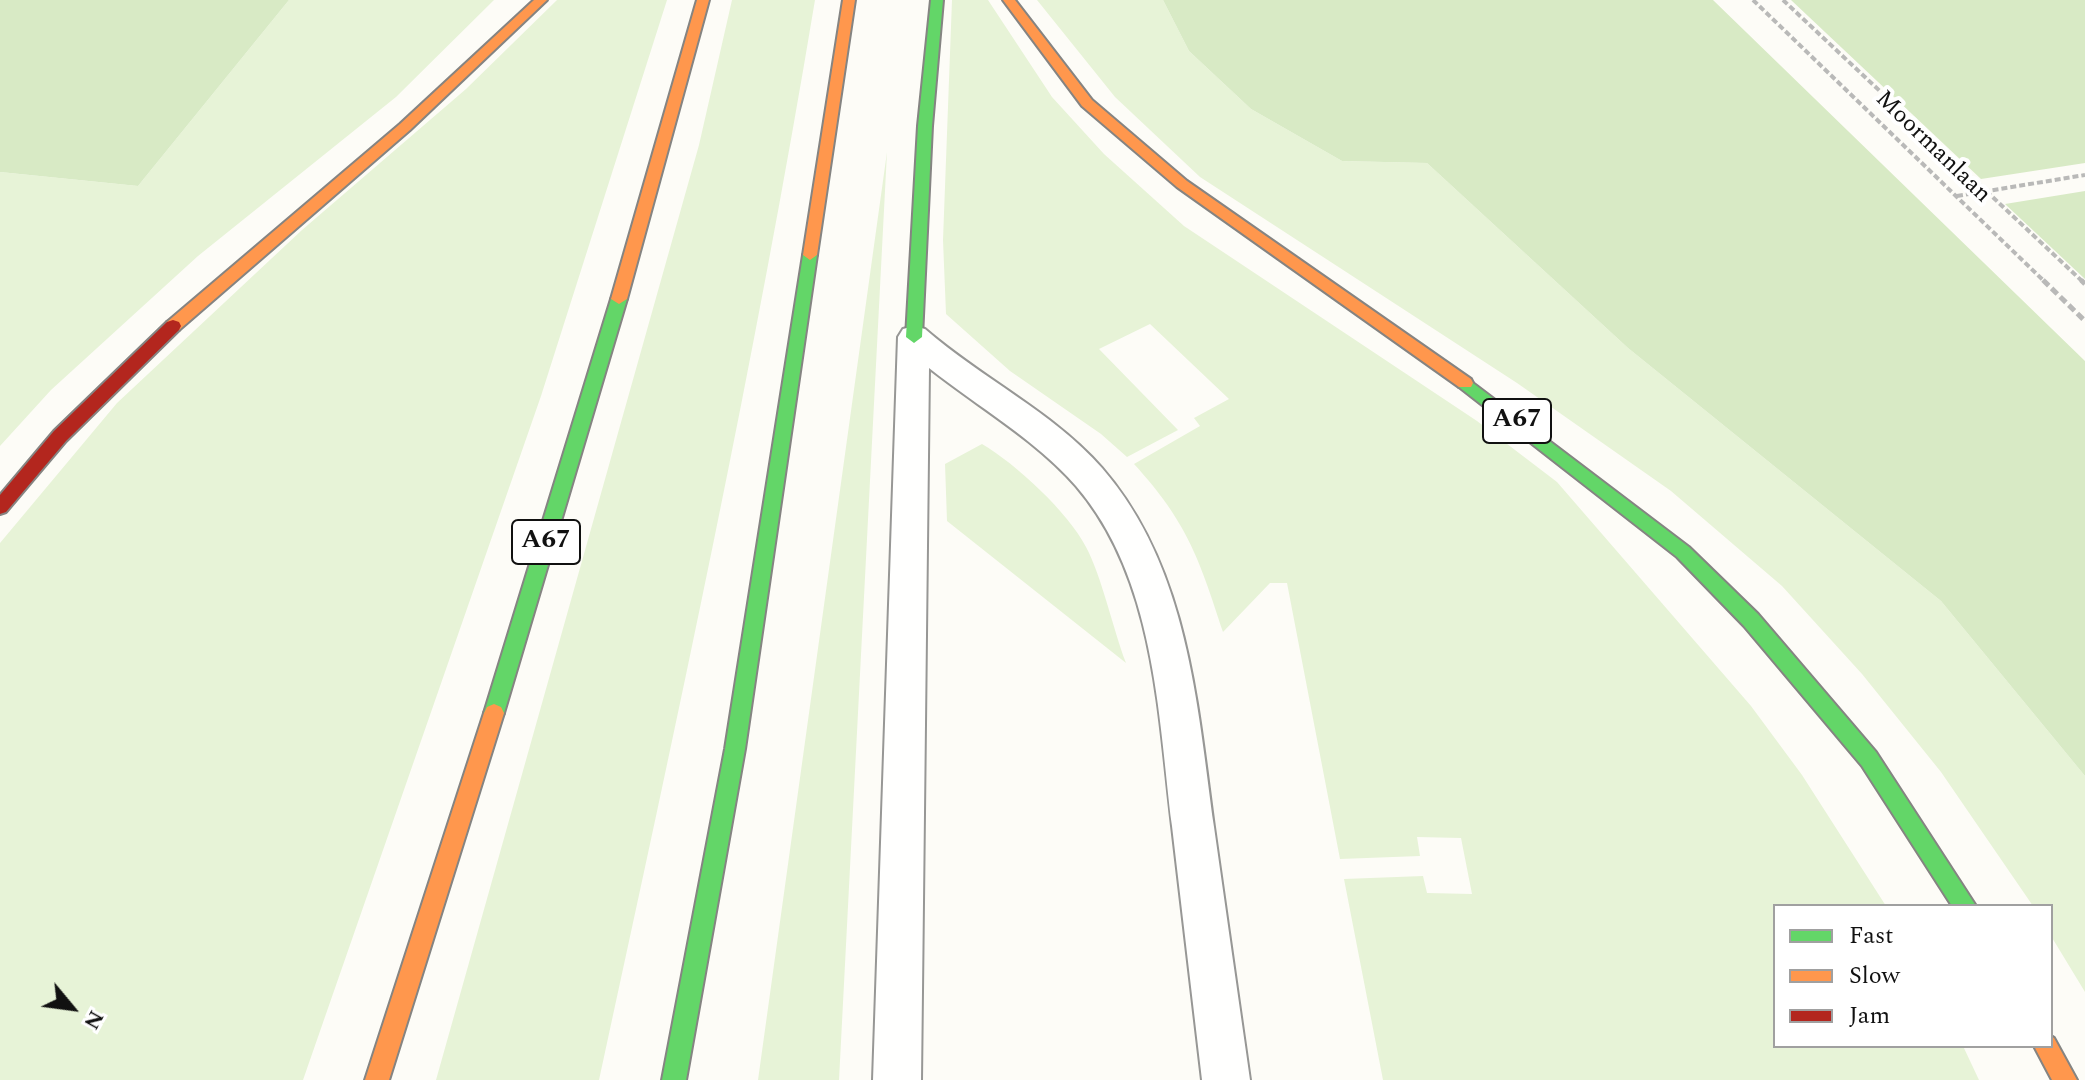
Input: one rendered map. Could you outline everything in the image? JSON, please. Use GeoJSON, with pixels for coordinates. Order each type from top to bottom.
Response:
{"type":"FeatureCollection","features":[{"type":"Feature","properties":{"kind":"highway"},"geometry":{"type":"LineString","coordinates":[[0,507],[129,365],[452,87],[541,0]]}},
{"type":"Feature","properties":{"kind":"highway","name":"A67"},"geometry":{"type":"LineString","coordinates":[[377,1080],[488,738],[663,151],[703,0]]}},
{"type":"Feature","properties":{"kind":"highway"},"geometry":{"type":"LineString","coordinates":[[674,1080],[735,749],[849,0]]}},
{"type":"Feature","properties":{"kind":"highway"},"geometry":{"type":"LineString","coordinates":[[914,337],[925,126],[937,0]]}},
{"type":"Feature","properties":{"kind":"highway","name":"A67"},"geometry":{"type":"LineString","coordinates":[[1009,0],[1087,103],[1182,184],[1467,384],[1683,552],[1751,620],[1869,759],[1964,904]]}},
{"type":"Feature","properties":{"kind":"highway"},"geometry":{"type":"LineString","coordinates":[[2047,1048],[2065,1080]]}},
{"type":"Feature","properties":{"kind":"lane"},"geometry":{"type":"LineString","coordinates":[[897,1080],[914,337]]}},
{"type":"Feature","properties":{"kind":"lane"},"geometry":{"type":"LineString","coordinates":[[914,337],[941,363],[1040,431],[1089,477],[1128,528],[1169,647],[1226,1080]]}},
{"type":"Feature","properties":{"kind":"path","name":"Moormanlaan"},"geometry":{"type":"LineString","coordinates":[[1753,0],[2085,321]]}},
{"type":"Feature","properties":{"kind":"path","name":"Moormanlaan"},"geometry":{"type":"LineString","coordinates":[[1783,0],[2085,284]]}},
{"type":"Feature","properties":{"kind":"path"},"geometry":{"type":"LineString","coordinates":[[1956,196],[2085,175]]}},
{"type":"Feature","properties":{"kind":"green space"},"geometry":{"type":"Polygon","coordinates":[[[0,0],[289,0],[138,186],[0,172],[0,0]]]}},
{"type":"Feature","properties":{"kind":"green space"},"geometry":{"type":"Polygon","coordinates":[[[289,0],[494,0],[396,97],[198,256],[51,390],[0,446],[0,172],[138,186],[289,0]]]}},
{"type":"Feature","properties":{"kind":"green space"},"geometry":{"type":"Polygon","coordinates":[[[557,0],[667,0],[541,396],[303,1080],[0,1080],[0,543],[117,403],[302,230],[466,89],[557,0]]]}},
{"type":"Feature","properties":{"kind":"green space"},"geometry":{"type":"Polygon","coordinates":[[[732,0],[815,0],[741,406],[599,1080],[436,1080],[699,145],[732,0]]]}},
{"type":"Feature","properties":{"kind":"green space"},"geometry":{"type":"Polygon","coordinates":[[[952,0],[988,0],[1052,97],[1104,154],[1184,226],[1477,421],[1557,482],[1751,706],[1802,775],[1885,904],[1773,904],[1773,1048],[1964,1048],[1979,1080],[1383,1080],[1344,879],[1423,876],[1427,893],[1472,894],[1461,838],[1417,837],[1420,856],[1340,859],[1287,583],[1270,583],[1223,632],[1198,562],[1179,523],[1134,464],[1200,426],[1194,418],[1229,399],[1150,324],[1099,349],[1178,430],[1127,457],[1101,434],[1010,371],[946,314],[943,240],[952,0]]]}},
{"type":"Feature","properties":{"kind":"green space"},"geometry":{"type":"Polygon","coordinates":[[[1037,0],[1163,0],[1189,51],[1251,109],[1342,161],[1427,163],[1628,348],[1941,601],[2085,776],[2085,992],[2053,939],[2053,904],[2032,904],[1941,772],[1862,674],[1782,586],[1671,491],[1517,383],[1200,177],[1115,97],[1037,0]]]}},
{"type":"Feature","properties":{"kind":"green space"},"geometry":{"type":"Polygon","coordinates":[[[1163,0],[1713,0],[2085,361],[2085,776],[1941,601],[1628,348],[1427,163],[1342,161],[1251,109],[1189,51],[1163,0]]]}},
{"type":"Feature","properties":{"kind":"green space"},"geometry":{"type":"Polygon","coordinates":[[[1791,0],[2085,0],[2085,163],[1981,179],[1791,0]]]}},
{"type":"Feature","properties":{"kind":"green space"},"geometry":{"type":"Polygon","coordinates":[[[887,152],[839,1080],[758,1080],[887,152]]]}},
{"type":"Feature","properties":{"kind":"green space"},"geometry":{"type":"Polygon","coordinates":[[[2085,191],[2085,279],[2005,204],[2085,191]]]}},
{"type":"Feature","properties":{"kind":"green space"},"geometry":{"type":"Polygon","coordinates":[[[982,444],[1040,490],[1078,533],[1097,573],[1126,663],[947,521],[945,464],[982,444]]]}},
{"type":"Feature","properties":{"kind":"traffic: fast"},"geometry":{"type":"LineString","coordinates":[[914,337],[925,126],[937,0]]}},
{"type":"Feature","properties":{"kind":"traffic: fast"},"geometry":{"type":"LineString","coordinates":[[674,1080],[735,749],[810,255]]}},
{"type":"Feature","properties":{"kind":"traffic: fast"},"geometry":{"type":"LineString","coordinates":[[494,713],[619,299]]}},
{"type":"Feature","properties":{"kind":"traffic: fast"},"geometry":{"type":"LineString","coordinates":[[1465,383],[1683,552],[1751,620],[1869,759],[1964,904]]}},
{"type":"Feature","properties":{"kind":"traffic: slow"},"geometry":{"type":"LineString","coordinates":[[173,326],[405,127],[541,0]]}},
{"type":"Feature","properties":{"kind":"traffic: slow"},"geometry":{"type":"LineString","coordinates":[[619,299],[703,0]]}},
{"type":"Feature","properties":{"kind":"traffic: slow"},"geometry":{"type":"LineString","coordinates":[[810,255],[849,0]]}},
{"type":"Feature","properties":{"kind":"traffic: slow"},"geometry":{"type":"LineString","coordinates":[[1009,0],[1087,103],[1182,184],[1465,383]]}},
{"type":"Feature","properties":{"kind":"traffic: slow"},"geometry":{"type":"LineString","coordinates":[[377,1080],[494,713]]}},
{"type":"Feature","properties":{"kind":"traffic: slow"},"geometry":{"type":"LineString","coordinates":[[2047,1048],[2065,1080]]}},
{"type":"Feature","properties":{"kind":"traffic: jam"},"geometry":{"type":"LineString","coordinates":[[0,507],[60,436],[173,326]]}}]}
